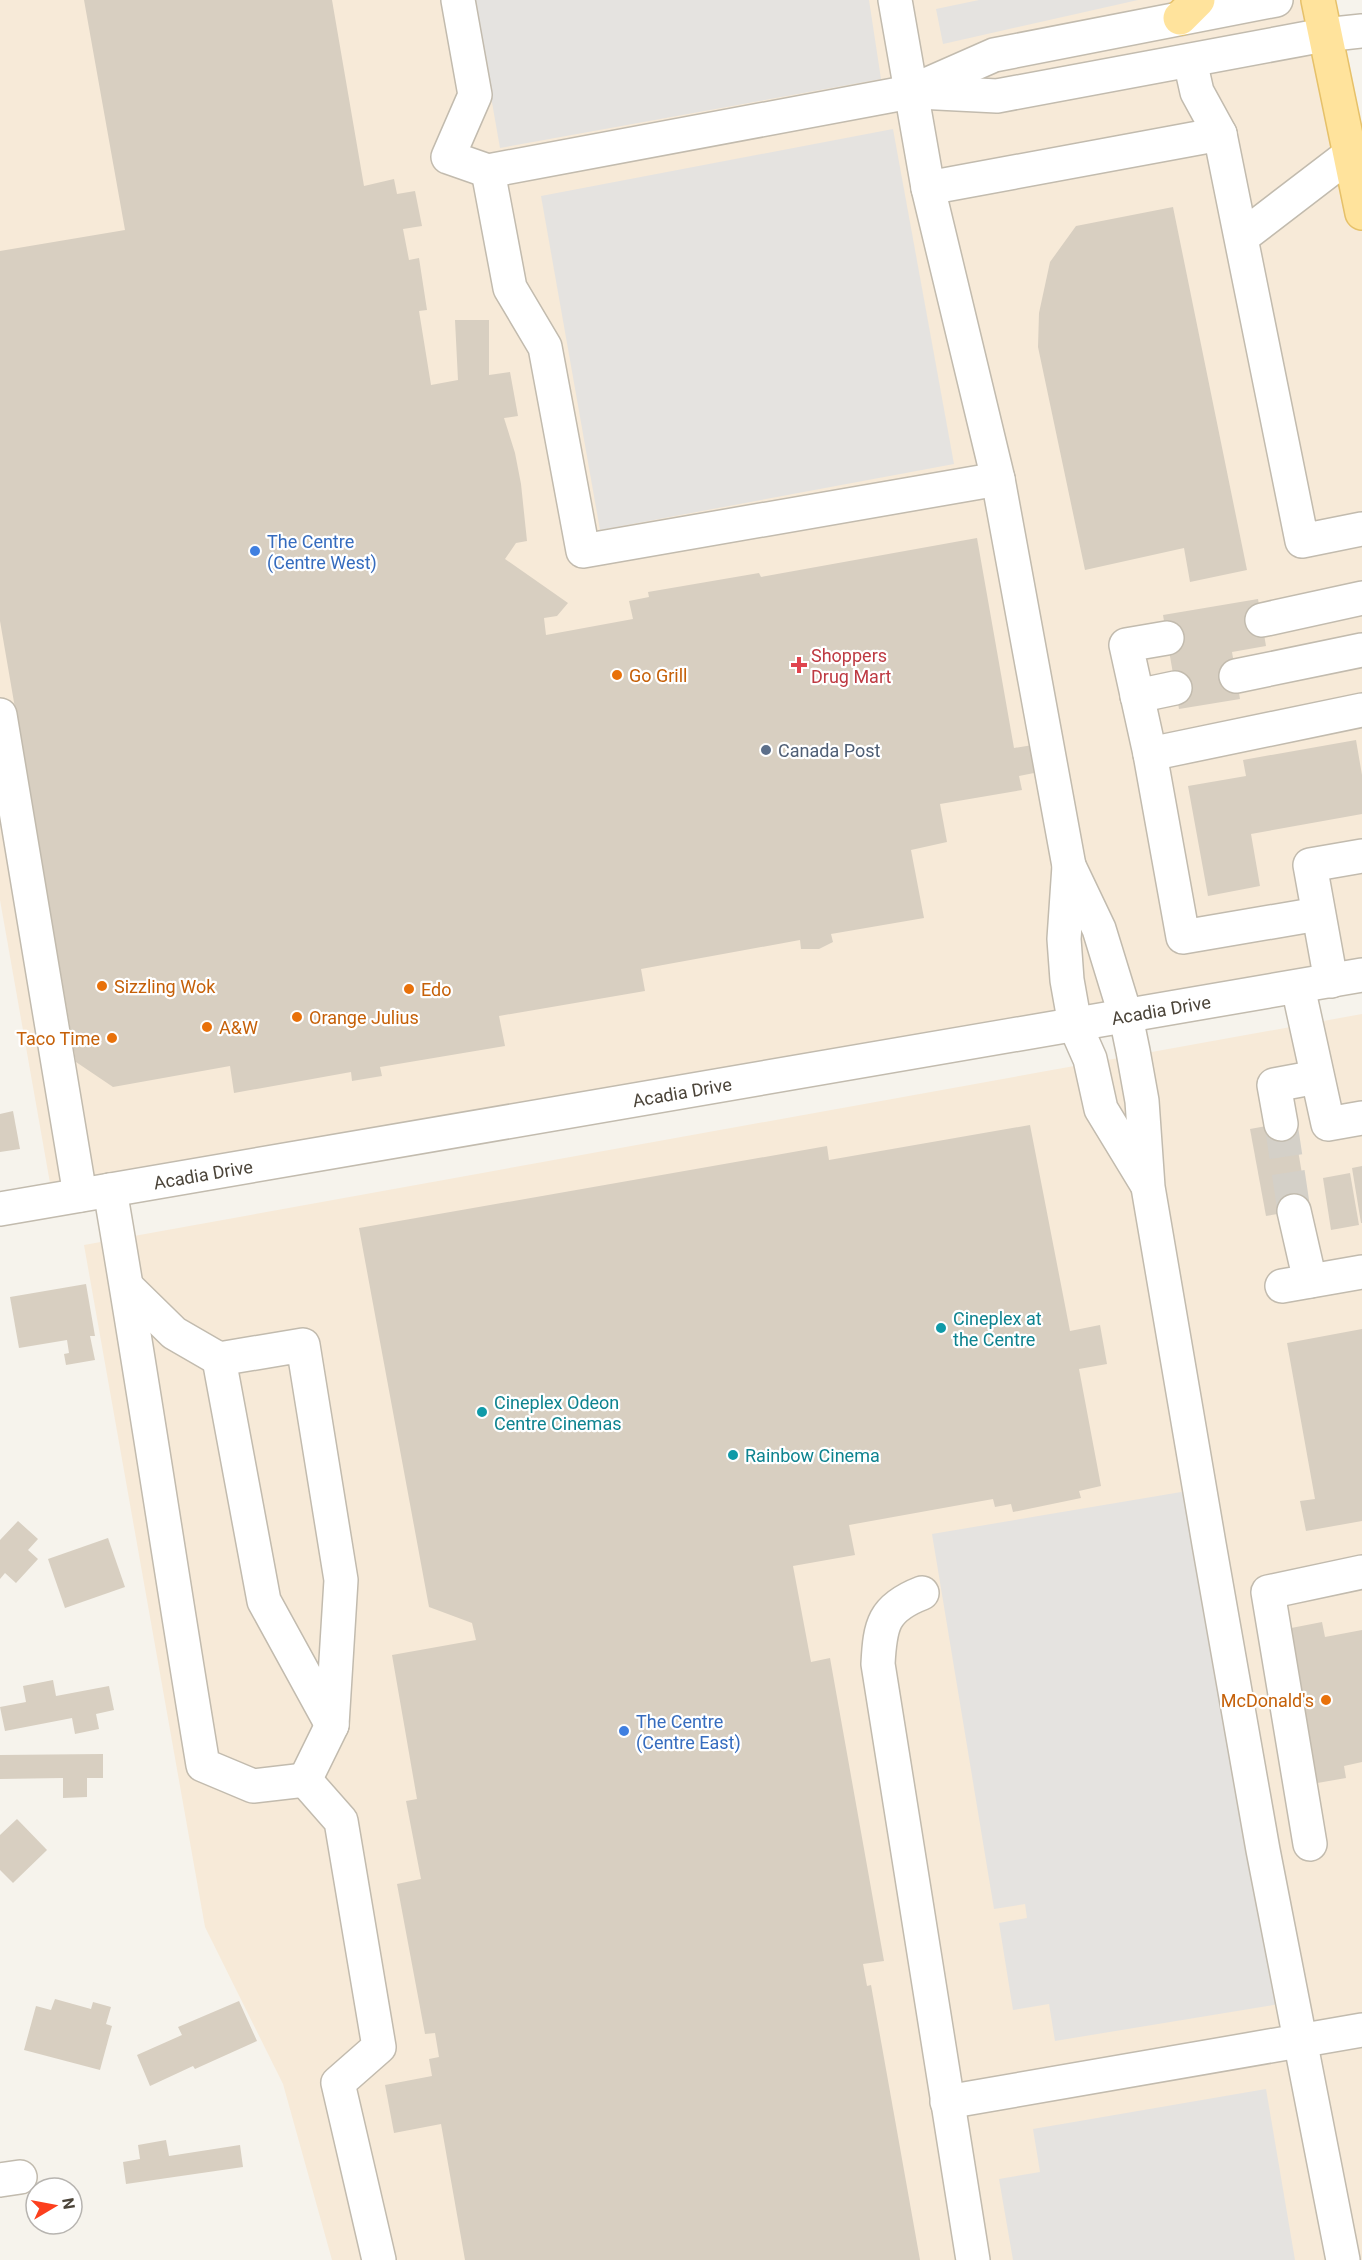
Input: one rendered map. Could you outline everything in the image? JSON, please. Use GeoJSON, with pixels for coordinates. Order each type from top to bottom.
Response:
{"type":"FeatureCollection","features":[{"type":"Feature","properties":{"kind":"main road"},"geometry":{"type":"LineString","coordinates":[[1318,0],[1348,155],[1362,213]]}},
{"type":"Feature","properties":{"kind":"street"},"geometry":{"type":"LineString","coordinates":[[458,0],[475,95],[448,157],[488,171],[910,92],[994,55],[1189,9],[1276,0]]}},
{"type":"Feature","properties":{"kind":"street"},"geometry":{"type":"LineString","coordinates":[[895,0],[928,188],[998,479],[1069,866],[1064,939],[1067,980],[1075,1025],[1090,1059],[1101,1109],[1148,1187]]}},
{"type":"Feature","properties":{"kind":"street"},"geometry":{"type":"LineString","coordinates":[[910,92],[997,96],[1324,35],[1362,31]]}},
{"type":"Feature","properties":{"kind":"street"},"geometry":{"type":"LineString","coordinates":[[1190,61],[1197,92],[1220,134],[1302,541],[1362,529]]}},
{"type":"Feature","properties":{"kind":"street"},"geometry":{"type":"LineString","coordinates":[[928,188],[1220,134]]}},
{"type":"Feature","properties":{"kind":"street"},"geometry":{"type":"LineString","coordinates":[[1242,237],[1348,155]]}},
{"type":"Feature","properties":{"kind":"street"},"geometry":{"type":"LineString","coordinates":[[488,171],[510,288],[545,347],[583,551],[998,479]]}},
{"type":"Feature","properties":{"kind":"street"},"geometry":{"type":"LineString","coordinates":[[1262,620],[1362,598]]}},
{"type":"Feature","properties":{"kind":"street"},"geometry":{"type":"LineString","coordinates":[[1167,638],[1126,645],[1150,754],[1183,937],[1318,914]]}},
{"type":"Feature","properties":{"kind":"street"},"geometry":{"type":"LineString","coordinates":[[1236,676],[1362,650]]}},
{"type":"Feature","properties":{"kind":"street"},"geometry":{"type":"LineString","coordinates":[[1137,696],[1175,688]]}},
{"type":"Feature","properties":{"kind":"street"},"geometry":{"type":"LineString","coordinates":[[1150,754],[1362,710]]}},
{"type":"Feature","properties":{"kind":"street"},"geometry":{"type":"LineString","coordinates":[[0,715],[95,1192],[128,1288],[160,1504],[203,1765],[253,1786],[305,1780]]}},
{"type":"Feature","properties":{"kind":"street"},"geometry":{"type":"LineString","coordinates":[[1347,978],[1318,914],[1310,865],[1362,856]]}},
{"type":"Feature","properties":{"kind":"street"},"geometry":{"type":"LineString","coordinates":[[1069,866],[1099,929],[1126,1017],[1142,1101],[1148,1187],[1259,1828],[1343,2260]]}},
{"type":"Feature","properties":{"kind":"street","name":"Acadia Drive"},"geometry":{"type":"LineString","coordinates":[[0,1209],[1347,978]]}},
{"type":"Feature","properties":{"kind":"street"},"geometry":{"type":"LineString","coordinates":[[1298,987],[1328,1124],[1362,1118]]}},
{"type":"Feature","properties":{"kind":"street"},"geometry":{"type":"LineString","coordinates":[[1281,1124],[1274,1085],[1317,1077]]}},
{"type":"Feature","properties":{"kind":"street"},"geometry":{"type":"LineString","coordinates":[[1294,1211],[1296,1283],[1362,1272]]}},
{"type":"Feature","properties":{"kind":"street"},"geometry":{"type":"LineString","coordinates":[[128,1288],[174,1333],[219,1359],[303,1345],[341,1580],[332,1725],[305,1780]]}},
{"type":"Feature","properties":{"kind":"street"},"geometry":{"type":"LineString","coordinates":[[219,1359],[264,1601],[332,1725]]}},
{"type":"Feature","properties":{"kind":"street"},"geometry":{"type":"LineString","coordinates":[[1310,1844],[1269,1592],[1353,1580]]}},
{"type":"Feature","properties":{"kind":"street"},"geometry":{"type":"LineString","coordinates":[[922,1593],[903,1600],[888,1614],[879,1640],[878,1664],[973,2260]]}},
{"type":"Feature","properties":{"kind":"street"},"geometry":{"type":"LineString","coordinates":[[305,1780],[341,1821],[379,2047],[338,2083],[379,2260]]}},
{"type":"Feature","properties":{"kind":"street"},"geometry":{"type":"LineString","coordinates":[[947,2102],[1362,2030]]}},
{"type":"Feature","properties":{"kind":"shaded area"},"geometry":{"type":"Polygon","coordinates":[[[0,0],[1318,0],[1362,213],[1362,975],[53,1200],[0,900],[0,0]]]}},
{"type":"Feature","properties":{"kind":"shaded area"},"geometry":{"type":"Polygon","coordinates":[[[474,0],[869,0],[881,79],[500,148],[474,0]]]}},
{"type":"Feature","properties":{"kind":"shaded area"},"geometry":{"type":"Polygon","coordinates":[[[979,0],[1138,0],[943,44],[936,9],[979,0]]]}},
{"type":"Feature","properties":{"kind":"shaded area"},"geometry":{"type":"Polygon","coordinates":[[[893,129],[954,464],[600,530],[541,196],[893,129]]]}},
{"type":"Feature","properties":{"kind":"shaded area"},"geometry":{"type":"Polygon","coordinates":[[[1362,1014],[1362,2260],[332,2260],[283,2084],[205,1927],[84,1245],[1362,1014]]]}},
{"type":"Feature","properties":{"kind":"shaded area"},"geometry":{"type":"Polygon","coordinates":[[[1211,1487],[1297,2001],[1055,2041],[1049,2004],[1013,2010],[999,1923],[1027,1918],[1025,1904],[994,1909],[932,1534],[1211,1487]]]}},
{"type":"Feature","properties":{"kind":"shaded area"},"geometry":{"type":"Polygon","coordinates":[[[1266,2089],[1295,2260],[1013,2260],[999,2179],[1040,2172],[1033,2129],[1266,2089]]]}},
{"type":"Feature","properties":{"kind":"building","name":"The Centre (Centre West)"},"geometry":{"type":"Polygon","coordinates":[[[84,0],[332,0],[364,186],[394,179],[397,194],[415,191],[422,226],[403,229],[409,260],[419,258],[427,310],[419,311],[431,385],[458,380],[455,320],[489,320],[489,375],[510,372],[518,416],[504,418],[515,453],[521,484],[527,541],[516,543],[505,559],[568,603],[557,616],[544,618],[546,635],[633,619],[629,601],[649,597],[648,592],[759,573],[761,577],[977,538],[1014,748],[1039,744],[1044,771],[1019,776],[1022,790],[940,804],[947,842],[911,850],[924,918],[831,934],[833,942],[819,949],[801,949],[800,940],[641,969],[645,991],[499,1016],[505,1046],[380,1067],[382,1076],[352,1081],[351,1072],[234,1093],[230,1066],[113,1087],[76,1062],[0,621],[0,251],[125,230],[84,0]]]}},
{"type":"Feature","properties":{"kind":"building"},"geometry":{"type":"Polygon","coordinates":[[[1173,207],[1247,570],[1190,582],[1184,548],[1085,570],[1038,347],[1039,313],[1050,262],[1076,226],[1173,207]]]}},
{"type":"Feature","properties":{"kind":"building"},"geometry":{"type":"Polygon","coordinates":[[[1258,599],[1266,646],[1232,652],[1240,699],[1179,709],[1163,615],[1258,599]]]}},
{"type":"Feature","properties":{"kind":"building"},"geometry":{"type":"Polygon","coordinates":[[[1356,740],[1362,775],[1362,814],[1251,834],[1260,886],[1208,896],[1188,786],[1246,776],[1243,760],[1356,740]]]}},
{"type":"Feature","properties":{"kind":"building"},"geometry":{"type":"Polygon","coordinates":[[[13,1111],[20,1149],[0,1152],[0,1114],[13,1111]]]}},
{"type":"Feature","properties":{"kind":"building"},"geometry":{"type":"Polygon","coordinates":[[[1293,1121],[1308,1209],[1266,1216],[1250,1129],[1293,1121]]]}},
{"type":"Feature","properties":{"kind":"building","name":"The Centre (Centre East)"},"geometry":{"type":"Polygon","coordinates":[[[1030,1125],[1070,1331],[1100,1325],[1107,1364],[1079,1369],[1101,1486],[1079,1491],[1081,1498],[1013,1512],[1011,1504],[995,1507],[993,1499],[849,1525],[855,1555],[793,1566],[811,1662],[830,1658],[884,1961],[863,1964],[867,1986],[871,1985],[920,2260],[465,2260],[441,2124],[394,2133],[385,2085],[432,2076],[429,2059],[439,2057],[435,2033],[425,2034],[397,1884],[421,1879],[406,1801],[417,1799],[392,1655],[476,1640],[472,1623],[429,1607],[359,1228],[827,1146],[829,1160],[1030,1125]]]}},
{"type":"Feature","properties":{"kind":"building"},"geometry":{"type":"Polygon","coordinates":[[[1362,1166],[1362,1223],[1361,1223],[1352,1168],[1362,1166]]]}},
{"type":"Feature","properties":{"kind":"building"},"geometry":{"type":"Polygon","coordinates":[[[1350,1173],[1359,1225],[1331,1230],[1323,1178],[1350,1173]]]}},
{"type":"Feature","properties":{"kind":"building"},"geometry":{"type":"Polygon","coordinates":[[[86,1284],[95,1336],[90,1336],[95,1360],[66,1365],[64,1354],[69,1353],[67,1340],[19,1348],[10,1297],[86,1284]]]}},
{"type":"Feature","properties":{"kind":"building"},"geometry":{"type":"Polygon","coordinates":[[[1362,1329],[1362,1521],[1306,1531],[1300,1501],[1315,1499],[1287,1343],[1362,1329]]]}},
{"type":"Feature","properties":{"kind":"building"},"geometry":{"type":"Polygon","coordinates":[[[18,1521],[38,1539],[28,1550],[38,1559],[16,1583],[5,1573],[0,1579],[0,1540],[18,1521]]]}},
{"type":"Feature","properties":{"kind":"building"},"geometry":{"type":"Polygon","coordinates":[[[108,1538],[125,1587],[65,1608],[48,1559],[108,1538]]]}},
{"type":"Feature","properties":{"kind":"building","name":"McDonald's"},"geometry":{"type":"Polygon","coordinates":[[[1322,1622],[1325,1637],[1362,1630],[1362,1762],[1344,1766],[1346,1778],[1306,1785],[1276,1631],[1322,1622]]]}},
{"type":"Feature","properties":{"kind":"building"},"geometry":{"type":"Polygon","coordinates":[[[53,1680],[56,1696],[109,1686],[114,1710],[96,1714],[99,1729],[75,1734],[72,1718],[5,1731],[0,1707],[26,1702],[23,1686],[53,1680]]]}},
{"type":"Feature","properties":{"kind":"building"},"geometry":{"type":"Polygon","coordinates":[[[103,1754],[103,1778],[87,1778],[87,1797],[63,1798],[63,1778],[0,1779],[0,1755],[103,1754]]]}},
{"type":"Feature","properties":{"kind":"building"},"geometry":{"type":"Polygon","coordinates":[[[17,1819],[47,1850],[13,1883],[0,1870],[0,1835],[17,1819]]]}},
{"type":"Feature","properties":{"kind":"building"},"geometry":{"type":"Polygon","coordinates":[[[55,1999],[91,2009],[93,2002],[111,2007],[106,2024],[112,2026],[100,2070],[24,2050],[36,2006],[51,2010],[55,1999]]]}},
{"type":"Feature","properties":{"kind":"building"},"geometry":{"type":"Polygon","coordinates":[[[239,2001],[257,2041],[150,2086],[137,2055],[182,2035],[178,2027],[239,2001]]]}},
{"type":"Feature","properties":{"kind":"building"},"geometry":{"type":"Polygon","coordinates":[[[166,2140],[169,2156],[240,2145],[243,2167],[126,2184],[123,2162],[140,2159],[138,2145],[166,2140]]]}},
{"type":"Feature","properties":{"kind":"tunnel"},"geometry":{"type":"LineString","coordinates":[[1281,1124],[1294,1211]]}},
{"type":"Feature","properties":{"kind":"place","name":"The Centre (Centre West)"},"geometry":{"type":"Point","coordinates":[255,551]}},
{"type":"Feature","properties":{"kind":"place","name":"Shoppers Drug Mart"},"geometry":{"type":"Point","coordinates":[799,665]}},
{"type":"Feature","properties":{"kind":"place","name":"Go Grill"},"geometry":{"type":"Point","coordinates":[617,675]}},
{"type":"Feature","properties":{"kind":"place","name":"Canada Post"},"geometry":{"type":"Point","coordinates":[766,750]}},
{"type":"Feature","properties":{"kind":"place","name":"Sizzling Wok"},"geometry":{"type":"Point","coordinates":[102,986]}},
{"type":"Feature","properties":{"kind":"place","name":"Edo"},"geometry":{"type":"Point","coordinates":[409,989]}},
{"type":"Feature","properties":{"kind":"place","name":"Orange Julius"},"geometry":{"type":"Point","coordinates":[297,1017]}},
{"type":"Feature","properties":{"kind":"place","name":"A&W"},"geometry":{"type":"Point","coordinates":[207,1027]}},
{"type":"Feature","properties":{"kind":"place","name":"Taco Time"},"geometry":{"type":"Point","coordinates":[112,1038]}},
{"type":"Feature","properties":{"kind":"place","name":"Cineplex at the Centre"},"geometry":{"type":"Point","coordinates":[941,1328]}},
{"type":"Feature","properties":{"kind":"place","name":"Cineplex Odeon Centre Cinemas"},"geometry":{"type":"Point","coordinates":[482,1412]}},
{"type":"Feature","properties":{"kind":"place","name":"Rainbow Cinema"},"geometry":{"type":"Point","coordinates":[733,1455]}},
{"type":"Feature","properties":{"kind":"place","name":"McDonald's"},"geometry":{"type":"Point","coordinates":[1326,1700]}},
{"type":"Feature","properties":{"kind":"place","name":"The Centre (Centre East)"},"geometry":{"type":"Point","coordinates":[624,1731]}}]}
